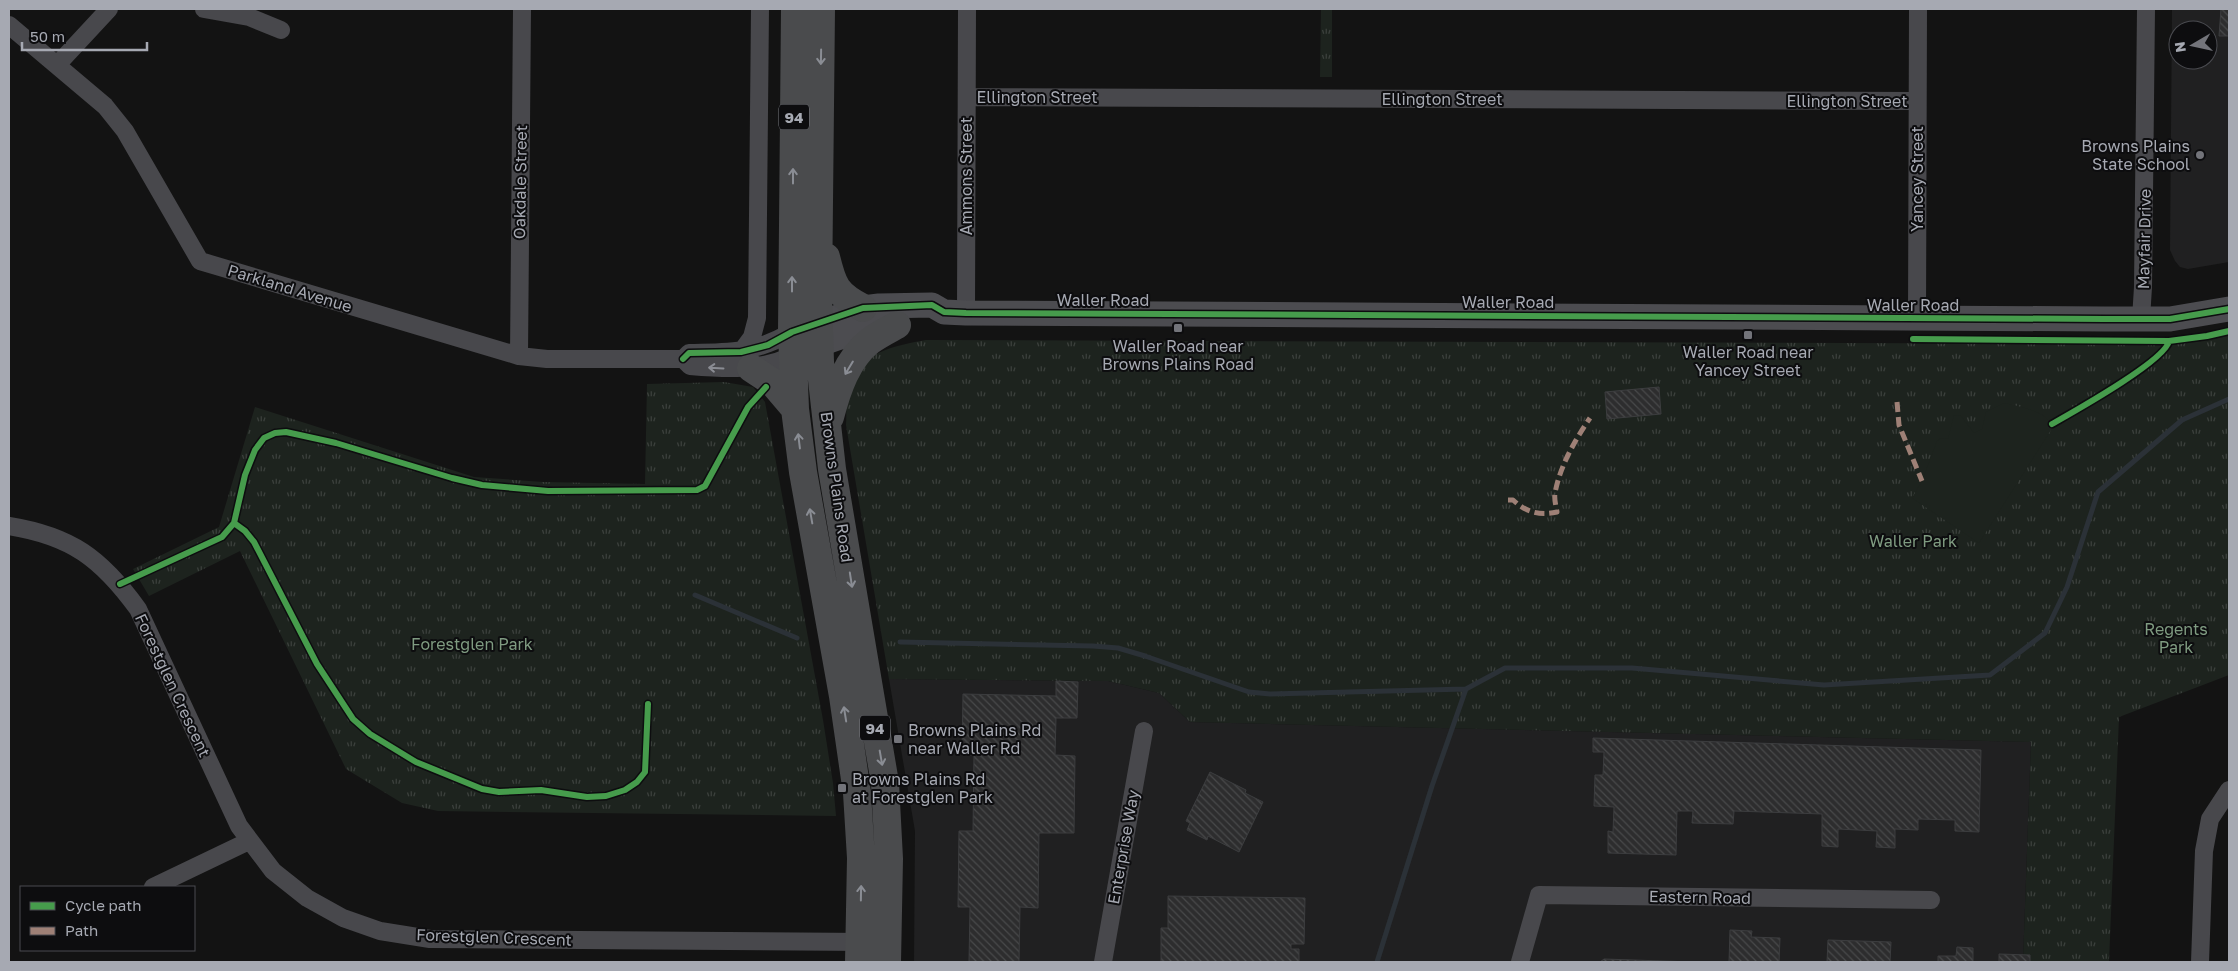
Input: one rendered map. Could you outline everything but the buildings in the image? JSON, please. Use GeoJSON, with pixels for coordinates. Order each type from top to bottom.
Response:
{"type":"FeatureCollection","features":[{"type":"Feature","properties":{"kind":"main road","name":"Browns Plains Road"},"geometry":{"type":"LineString","coordinates":[[795,9],[792,344],[795,409],[803,472],[843,696],[857,793],[861,858],[859,952]]}},
{"type":"Feature","properties":{"kind":"main road","name":"Browns Plains Road"},"geometry":{"type":"LineString","coordinates":[[821,9],[819,334],[827,432],[867,684],[885,783],[889,859],[887,952]]}},
{"type":"Feature","properties":{"kind":"main road"},"geometry":{"type":"LineString","coordinates":[[819,228],[836,289],[846,299],[863,308]]}},
{"type":"Feature","properties":{"kind":"main road"},"geometry":{"type":"LineString","coordinates":[[827,432],[838,385],[854,360],[869,342],[897,325]]}},
{"type":"Feature","properties":{"kind":"main road"},"geometry":{"type":"LineString","coordinates":[[746,360],[772,382],[795,409]]}},
{"type":"Feature","properties":{"kind":"street"},"geometry":{"type":"LineString","coordinates":[[57,66],[109,9]]}},
{"type":"Feature","properties":{"kind":"street"},"geometry":{"type":"LineString","coordinates":[[204,9],[249,16],[281,30]]}},
{"type":"Feature","properties":{"kind":"street","name":"Oakdale Street"},"geometry":{"type":"LineString","coordinates":[[519,356],[522,9]]}},
{"type":"Feature","properties":{"kind":"street"},"geometry":{"type":"LineString","coordinates":[[746,360],[755,330],[757,300],[760,9]]}},
{"type":"Feature","properties":{"kind":"street","name":"Ammons Street"},"geometry":{"type":"LineString","coordinates":[[955,313],[967,97],[967,9]]}},
{"type":"Feature","properties":{"kind":"street","name":"Yancey Street"},"geometry":{"type":"LineString","coordinates":[[1917,319],[1916,101],[1918,9]]}},
{"type":"Feature","properties":{"kind":"street","name":"Mayfair Drive"},"geometry":{"type":"LineString","coordinates":[[2141,320],[2144,279],[2146,9]]}},
{"type":"Feature","properties":{"kind":"street","name":"Parkland Avenue"},"geometry":{"type":"LineString","coordinates":[[9,25],[105,106],[126,131],[200,261],[519,356],[547,359],[683,359],[690,366],[746,360],[769,365],[792,344]]}},
{"type":"Feature","properties":{"kind":"street","name":"Ellington Street"},"geometry":{"type":"LineString","coordinates":[[967,97],[1916,101]]}},
{"type":"Feature","properties":{"kind":"street","name":"Waller Road"},"geometry":{"type":"LineString","coordinates":[[792,344],[819,334],[863,308],[932,305],[955,313]]}},
{"type":"Feature","properties":{"kind":"street","name":"Waller Road"},"geometry":{"type":"LineString","coordinates":[[819,334],[866,330],[931,320],[955,313],[2141,320],[2178,318],[2229,309]]}},
{"type":"Feature","properties":{"kind":"street","name":"Parkland Avenue"},"geometry":{"type":"LineString","coordinates":[[746,360],[768,345],[792,344]]}},
{"type":"Feature","properties":{"kind":"street","name":"Forestglen Crescent"},"geometry":{"type":"LineString","coordinates":[[9,526],[36,530],[72,544],[99,562],[120,584],[138,609],[239,826],[249,841],[273,871],[306,898],[343,918],[389,932],[430,939],[887,952]]}},
{"type":"Feature","properties":{"kind":"street","name":"Enterprise Way"},"geometry":{"type":"LineString","coordinates":[[1102,962],[1144,731]]}},
{"type":"Feature","properties":{"kind":"street"},"geometry":{"type":"LineString","coordinates":[[2200,962],[2204,851],[2210,819],[2229,790]]}},
{"type":"Feature","properties":{"kind":"street"},"geometry":{"type":"LineString","coordinates":[[155,886],[249,841]]}},
{"type":"Feature","properties":{"kind":"street","name":"Eastern Road"},"geometry":{"type":"LineString","coordinates":[[1520,962],[1539,895],[1931,900]]}},
{"type":"Feature","properties":{"kind":"shaded area","name":"Browns Plains State School"},"geometry":{"type":"Polygon","coordinates":[[[2172,9],[2229,9],[2229,262],[2188,269],[2180,267],[2170,250],[2171,70],[2218,70],[2218,20],[2172,20],[2172,9]]]}},
{"type":"Feature","properties":{"kind":"shaded area"},"geometry":{"type":"Polygon","coordinates":[[[889,679],[1108,681],[1159,693],[1190,722],[2031,742],[2023,962],[914,962],[915,831],[889,679]]]}},
{"type":"Feature","properties":{"kind":"green space"},"geometry":{"type":"Polygon","coordinates":[[[1321,9],[1332,9],[1332,77],[1320,77],[1321,9]]]}},
{"type":"Feature","properties":{"kind":"green space","name":"Waller Park"},"geometry":{"type":"Polygon","coordinates":[[[2229,332],[2229,675],[2119,717],[2109,962],[2023,962],[2031,742],[1190,722],[1159,693],[1108,681],[889,679],[846,425],[848,387],[852,375],[859,366],[868,359],[891,348],[926,340],[2139,344],[2190,340],[2229,332]]]}},
{"type":"Feature","properties":{"kind":"green space","name":"Forestglen Park"},"geometry":{"type":"Polygon","coordinates":[[[724,382],[753,387],[765,402],[823,720],[836,816],[438,811],[402,803],[346,769],[240,551],[149,596],[133,569],[219,527],[255,407],[474,477],[543,482],[645,484],[647,384],[724,382]]]}},
{"type":"Feature","properties":{"kind":"green space"},"geometry":{"type":"Polygon","coordinates":[[[2004,403],[2041,414],[2047,419],[2051,430],[1979,543],[1912,498],[1922,481],[1937,441],[1941,438],[1948,439],[1954,415],[1961,416],[1974,433],[1982,429],[1986,412],[2004,403]]]}},
{"type":"Feature","properties":{"kind":"waterway"},"geometry":{"type":"LineString","coordinates":[[1377,962],[1432,786],[1466,689],[1505,668],[1632,668],[1824,685],[1990,675],[2045,633],[2067,587],[2098,492],[2182,420],[2229,399]]}},
{"type":"Feature","properties":{"kind":"waterway"},"geometry":{"type":"LineString","coordinates":[[695,595],[797,638]]}},
{"type":"Feature","properties":{"kind":"waterway"},"geometry":{"type":"LineString","coordinates":[[900,642],[1118,648],[1249,692],[1270,694],[1466,689]]}},
{"type":"Feature","properties":{"kind":"marked path"},"geometry":{"type":"LineString","coordinates":[[1897,402],[1899,425],[1922,481]]}},
{"type":"Feature","properties":{"kind":"marked path"},"geometry":{"type":"LineString","coordinates":[[1508,500],[1513,500],[1523,508],[1533,512],[1544,514],[1557,512],[1555,495],[1560,473],[1574,444],[1590,418]]}},
{"type":"Feature","properties":{"kind":"cycle path"},"geometry":{"type":"LineString","coordinates":[[683,359],[689,353],[741,352],[768,345],[792,332],[863,308],[932,305],[944,312],[966,313],[2105,319],[2170,319],[2229,309]]}},
{"type":"Feature","properties":{"kind":"cycle path"},"geometry":{"type":"LineString","coordinates":[[1913,339],[2169,341],[2229,331]]}},
{"type":"Feature","properties":{"kind":"cycle path"},"geometry":{"type":"LineString","coordinates":[[2052,424],[2136,373],[2164,350],[2169,341]]}},
{"type":"Feature","properties":{"kind":"cycle path"},"geometry":{"type":"LineString","coordinates":[[120,584],[222,537],[234,523],[245,475],[255,450],[264,438],[275,433],[286,432],[336,443],[452,478],[482,485],[548,491],[697,490],[705,486],[748,407],[766,387]]}},
{"type":"Feature","properties":{"kind":"cycle path"},"geometry":{"type":"LineString","coordinates":[[234,523],[245,531],[254,542],[317,664],[353,719],[370,734],[416,762],[482,789],[499,792],[541,790],[587,797],[606,796],[625,790],[637,782],[645,772],[648,704]]}},
{"type":"Feature","properties":{"kind":"place","name":"Browns Plains State School"},"geometry":{"type":"Point","coordinates":[2200,155]}},
{"type":"Feature","properties":{"kind":"place","name":"Waller Road near Browns Plains Road"},"geometry":{"type":"Point","coordinates":[1178,328]}},
{"type":"Feature","properties":{"kind":"place","name":"Waller Road near Yancey Street"},"geometry":{"type":"Point","coordinates":[1748,335]}},
{"type":"Feature","properties":{"kind":"place","name":"Browns Plains Rd near Waller Rd"},"geometry":{"type":"Point","coordinates":[898,739]}},
{"type":"Feature","properties":{"kind":"place","name":"Browns Plains Rd at Forestglen Park"},"geometry":{"type":"Point","coordinates":[842,788]}},
{"type":"Feature","properties":{"kind":"park label","name":"Regents Park"},"geometry":{"type":"Point","coordinates":[2176,638]}}]}
